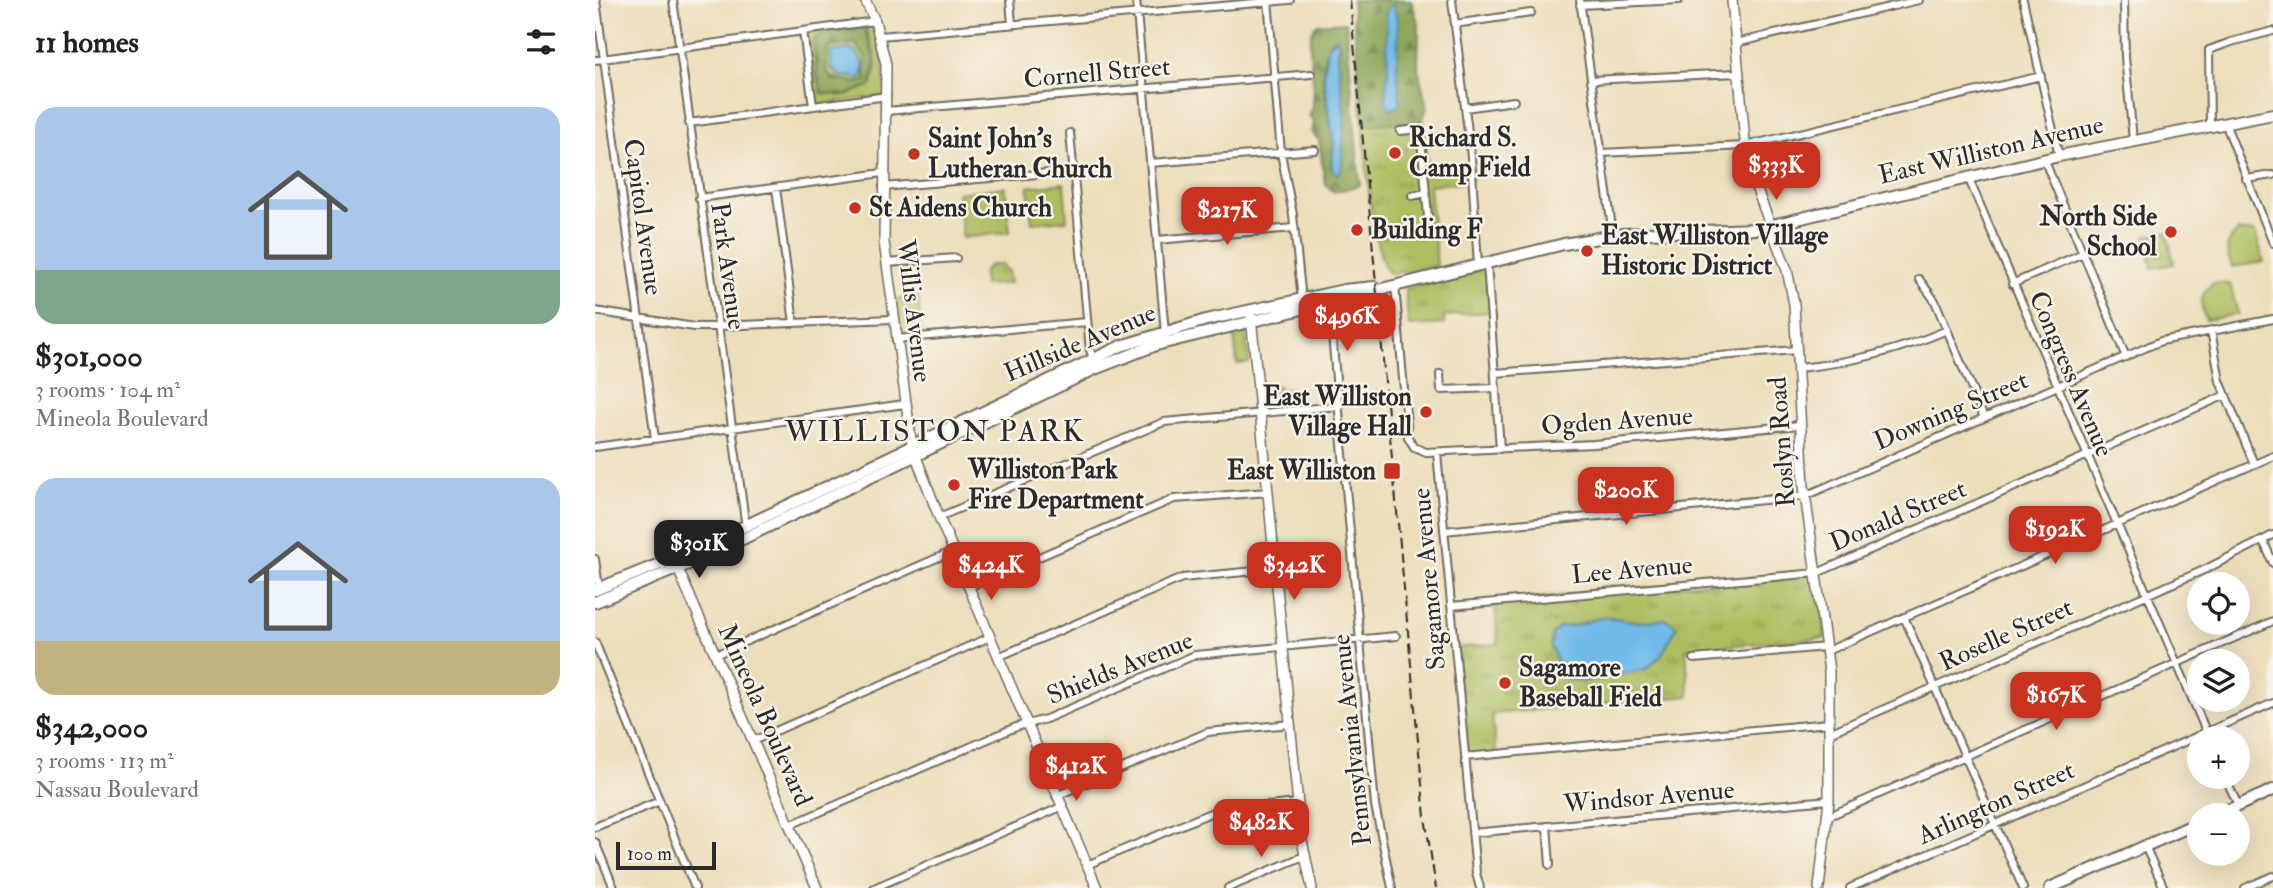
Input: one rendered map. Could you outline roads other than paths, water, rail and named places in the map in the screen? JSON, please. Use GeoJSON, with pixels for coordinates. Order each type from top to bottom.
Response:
{"type":"FeatureCollection","features":[{"type":"Feature","properties":{"kind":"main road","name":"Willis Avenue"},"geometry":{"type":"LineString","coordinates":[[865,0],[875,20],[886,64],[883,173],[885,263],[914,451],[953,551],[1097,888]]}},
{"type":"Feature","properties":{"kind":"main road","name":"Roslyn Road"},"geometry":{"type":"LineString","coordinates":[[1732,0],[1745,146],[1754,188],[1793,290],[1805,496],[1827,649],[1829,800],[1819,888]]}},
{"type":"Feature","properties":{"kind":"main road","name":"East Williston Avenue"},"geometry":{"type":"LineString","coordinates":[[1393,285],[1613,235],[1742,231],[1770,226],[2044,159],[2273,114]]}},
{"type":"Feature","properties":{"kind":"main road","name":"Hillside Avenue"},"geometry":{"type":"LineString","coordinates":[[595,601],[748,531],[1095,363],[1166,336],[1393,285]]}},
{"type":"Feature","properties":{"kind":"main road"},"geometry":{"type":"LineString","coordinates":[[1251,315],[1298,803],[1304,856],[1312,888]]}},
{"type":"Feature","properties":{"kind":"main road","name":"Hillside Avenue"},"geometry":{"type":"LineString","coordinates":[[597,589],[676,564]]}},
{"type":"Feature","properties":{"kind":"main road","name":"Mineola Boulevard"},"geometry":{"type":"LineString","coordinates":[[676,564],[817,888]]}},
{"type":"Feature","properties":{"kind":"main road"},"geometry":{"type":"LineString","coordinates":[[2243,803],[2273,790]]}},
{"type":"Feature","properties":{"kind":"main road"},"geometry":{"type":"LineString","coordinates":[[2050,888],[2077,883],[2145,846],[2187,828]]}},
{"type":"Feature","properties":{"kind":"street","name":"Capitol Avenue"},"geometry":{"type":"LineString","coordinates":[[596,0],[599,59],[655,439]]}},
{"type":"Feature","properties":{"kind":"street","name":"Park Avenue"},"geometry":{"type":"LineString","coordinates":[[673,0],[731,428],[748,531]]}},
{"type":"Feature","properties":{"kind":"street"},"geometry":{"type":"LineString","coordinates":[[1010,0],[1012,24]]}},
{"type":"Feature","properties":{"kind":"street"},"geometry":{"type":"LineString","coordinates":[[1136,0],[1166,336]]}},
{"type":"Feature","properties":{"kind":"street"},"geometry":{"type":"LineString","coordinates":[[880,36],[1290,0]]}},
{"type":"Feature","properties":{"kind":"street"},"geometry":{"type":"LineString","coordinates":[[1452,0],[1495,373],[1500,449]]}},
{"type":"Feature","properties":{"kind":"street"},"geometry":{"type":"LineString","coordinates":[[1613,235],[1580,2],[1679,0]]}},
{"type":"Feature","properties":{"kind":"street"},"geometry":{"type":"LineString","coordinates":[[1736,43],[1919,0]]}},
{"type":"Feature","properties":{"kind":"street"},"geometry":{"type":"LineString","coordinates":[[2023,0],[2059,156]]}},
{"type":"Feature","properties":{"kind":"street"},"geometry":{"type":"LineString","coordinates":[[2124,0],[2125,57],[2133,141]]}},
{"type":"Feature","properties":{"kind":"street"},"geometry":{"type":"LineString","coordinates":[[1268,1],[1281,153],[1303,304]]}},
{"type":"Feature","properties":{"kind":"street"},"geometry":{"type":"LineString","coordinates":[[1454,24],[1531,13]]}},
{"type":"Feature","properties":{"kind":"street"},"geometry":{"type":"LineString","coordinates":[[599,59],[875,20]]}},
{"type":"Feature","properties":{"kind":"street"},"geometry":{"type":"LineString","coordinates":[[803,31],[813,106]]}},
{"type":"Feature","properties":{"kind":"street"},"geometry":{"type":"LineString","coordinates":[[2210,126],[2209,50],[2273,31]]}},
{"type":"Feature","properties":{"kind":"street"},"geometry":{"type":"LineString","coordinates":[[1591,80],[1738,73]]}},
{"type":"Feature","properties":{"kind":"street","name":"Cornell Street"},"geometry":{"type":"LineString","coordinates":[[886,111],[1311,74]]}},
{"type":"Feature","properties":{"kind":"street"},"geometry":{"type":"LineString","coordinates":[[1601,153],[1745,146],[2041,76]]}},
{"type":"Feature","properties":{"kind":"street"},"geometry":{"type":"LineString","coordinates":[[689,123],[887,96]]}},
{"type":"Feature","properties":{"kind":"street"},"geometry":{"type":"LineString","coordinates":[[1465,108],[1514,101]]}},
{"type":"Feature","properties":{"kind":"street"},"geometry":{"type":"LineString","coordinates":[[2225,123],[2273,243]]}},
{"type":"Feature","properties":{"kind":"street"},"geometry":{"type":"LineString","coordinates":[[1400,131],[1420,129],[1429,230]]}},
{"type":"Feature","properties":{"kind":"street"},"geometry":{"type":"LineString","coordinates":[[1070,133],[1087,322],[1095,363]]}},
{"type":"Feature","properties":{"kind":"street"},"geometry":{"type":"LineString","coordinates":[[1150,163],[1315,150]]}},
{"type":"Feature","properties":{"kind":"street"},"geometry":{"type":"LineString","coordinates":[[2044,159],[2126,357]]}},
{"type":"Feature","properties":{"kind":"street"},"geometry":{"type":"LineString","coordinates":[[883,187],[1074,171]]}},
{"type":"Feature","properties":{"kind":"street"},"geometry":{"type":"LineString","coordinates":[[699,198],[883,173]]}},
{"type":"Feature","properties":{"kind":"street"},"geometry":{"type":"LineString","coordinates":[[2246,179],[2273,175]]}},
{"type":"Feature","properties":{"kind":"street","name":"Congress Avenue"},"geometry":{"type":"LineString","coordinates":[[1968,177],[2055,387],[2203,726]]}},
{"type":"Feature","properties":{"kind":"street"},"geometry":{"type":"LineString","coordinates":[[776,188],[795,323]]}},
{"type":"Feature","properties":{"kind":"street"},"geometry":{"type":"LineString","coordinates":[[1412,196],[1426,193]]}},
{"type":"Feature","properties":{"kind":"street"},"geometry":{"type":"LineString","coordinates":[[1157,240],[1294,228]]}},
{"type":"Feature","properties":{"kind":"street"},"geometry":{"type":"LineString","coordinates":[[2012,284],[2083,253]]}},
{"type":"Feature","properties":{"kind":"street"},"geometry":{"type":"LineString","coordinates":[[885,263],[956,258]]}},
{"type":"Feature","properties":{"kind":"street"},"geometry":{"type":"LineString","coordinates":[[1919,279],[1931,293],[1984,418]]}},
{"type":"Feature","properties":{"kind":"street","name":"Sagamore Avenue"},"geometry":{"type":"LineString","coordinates":[[1393,285],[1409,440],[1418,449],[1437,453],[1479,888]]}},
{"type":"Feature","properties":{"kind":"street","name":"Pennsylvania Avenue"},"geometry":{"type":"LineString","coordinates":[[1328,298],[1375,804],[1392,888]]}},
{"type":"Feature","properties":{"kind":"street"},"geometry":{"type":"LineString","coordinates":[[595,311],[681,327],[893,319]]}},
{"type":"Feature","properties":{"kind":"street","name":"Downing Street"},"geometry":{"type":"LineString","coordinates":[[1444,531],[1805,496],[2167,338],[2273,319]]}},
{"type":"Feature","properties":{"kind":"street"},"geometry":{"type":"LineString","coordinates":[[896,339],[1087,322]]}},
{"type":"Feature","properties":{"kind":"street"},"geometry":{"type":"LineString","coordinates":[[1798,368],[1834,363],[1910,344],[1947,330]]}},
{"type":"Feature","properties":{"kind":"street"},"geometry":{"type":"LineString","coordinates":[[2211,330],[2215,364],[2254,464]]}},
{"type":"Feature","properties":{"kind":"street"},"geometry":{"type":"LineString","coordinates":[[1495,373],[1797,350]]}},
{"type":"Feature","properties":{"kind":"street"},"geometry":{"type":"LineString","coordinates":[[1440,374],[1441,390],[1496,388]]}},
{"type":"Feature","properties":{"kind":"street","name":"Donald Street"},"geometry":{"type":"LineString","coordinates":[[1817,573],[2226,395]]}},
{"type":"Feature","properties":{"kind":"street"},"geometry":{"type":"LineString","coordinates":[[595,447],[905,404]]}},
{"type":"Feature","properties":{"kind":"street"},"geometry":{"type":"LineString","coordinates":[[939,517],[1164,422],[1339,406]]}},
{"type":"Feature","properties":{"kind":"street","name":"Ogden Avenue"},"geometry":{"type":"LineString","coordinates":[[1437,453],[1800,425]]}},
{"type":"Feature","properties":{"kind":"street"},"geometry":{"type":"LineString","coordinates":[[1695,659],[1827,649],[2273,456]]}},
{"type":"Feature","properties":{"kind":"street"},"geometry":{"type":"LineString","coordinates":[[969,587],[1174,499],[1269,492]]}},
{"type":"Feature","properties":{"kind":"street","name":"Roselle Street"},"geometry":{"type":"LineString","coordinates":[[1465,757],[1829,728],[1935,687],[2146,595],[2273,535]]}},
{"type":"Feature","properties":{"kind":"street"},"geometry":{"type":"LineString","coordinates":[[2263,540],[2273,563]]}},
{"type":"Feature","properties":{"kind":"street"},"geometry":{"type":"LineString","coordinates":[[716,655],[953,551]]}},
{"type":"Feature","properties":{"kind":"street"},"geometry":{"type":"LineString","coordinates":[[595,559],[597,589]]}},
{"type":"Feature","properties":{"kind":"street"},"geometry":{"type":"LineString","coordinates":[[999,657],[1182,579],[1276,569]]}},
{"type":"Feature","properties":{"kind":"street","name":"Lee Avenue"},"geometry":{"type":"LineString","coordinates":[[1451,606],[1817,573]]}},
{"type":"Feature","properties":{"kind":"street"},"geometry":{"type":"LineString","coordinates":[[1904,617],[2023,888]]}},
{"type":"Feature","properties":{"kind":"street"},"geometry":{"type":"LineString","coordinates":[[1827,817],[2273,621]]}},
{"type":"Feature","properties":{"kind":"street","name":"Shields Avenue"},"geometry":{"type":"LineString","coordinates":[[790,825],[1195,655],[1396,636]]}},
{"type":"Feature","properties":{"kind":"street"},"geometry":{"type":"LineString","coordinates":[[753,741],[990,637]]}},
{"type":"Feature","properties":{"kind":"street"},"geometry":{"type":"LineString","coordinates":[[595,642],[695,888]]}},
{"type":"Feature","properties":{"kind":"street","name":"Arlington Street"},"geometry":{"type":"LineString","coordinates":[[2217,726],[2273,703]]}},
{"type":"Feature","properties":{"kind":"street"},"geometry":{"type":"LineString","coordinates":[[1056,796],[1207,732],[1291,724]]}},
{"type":"Feature","properties":{"kind":"street","name":"Arlington Street"},"geometry":{"type":"LineString","coordinates":[[1850,888],[2187,739]]}},
{"type":"Feature","properties":{"kind":"street","name":"Windsor Avenue"},"geometry":{"type":"LineString","coordinates":[[1472,833],[1829,800]]}},
{"type":"Feature","properties":{"kind":"street"},"geometry":{"type":"LineString","coordinates":[[595,827],[660,801]]}},
{"type":"Feature","properties":{"kind":"street"},"geometry":{"type":"LineString","coordinates":[[1087,865],[1215,811],[1298,803]]}},
{"type":"Feature","properties":{"kind":"street"},"geometry":{"type":"LineString","coordinates":[[874,888],[1061,807]]}},
{"type":"Feature","properties":{"kind":"street"},"geometry":{"type":"LineString","coordinates":[[1547,826],[1550,865]]}},
{"type":"Feature","properties":{"kind":"street"},"geometry":{"type":"LineString","coordinates":[[595,842],[614,888]]}},
{"type":"Feature","properties":{"kind":"street"},"geometry":{"type":"LineString","coordinates":[[2145,846],[2164,888]]}},
{"type":"Feature","properties":{"kind":"street"},"geometry":{"type":"LineString","coordinates":[[1228,888],[1304,856]]}},
{"type":"Feature","properties":{"kind":"street"},"geometry":{"type":"LineString","coordinates":[[2245,888],[2273,876]]}},
{"type":"Feature","properties":{"kind":"water"},"geometry":{"type":"Polygon","coordinates":[[[1392,3],[1398,29],[1397,72],[1400,97],[1399,106],[1391,109],[1385,102],[1388,72],[1386,12],[1392,3]]]}},
{"type":"Feature","properties":{"kind":"water"},"geometry":{"type":"Polygon","coordinates":[[[1338,38],[1345,119],[1341,171],[1337,175],[1331,166],[1334,145],[1324,74],[1327,47],[1338,38]]]}},
{"type":"Feature","properties":{"kind":"water"},"geometry":{"type":"Polygon","coordinates":[[[850,49],[862,61],[861,78],[840,76],[831,68],[831,52],[850,49]]]}},
{"type":"Feature","properties":{"kind":"water"},"geometry":{"type":"Polygon","coordinates":[[[1608,617],[1639,622],[1666,619],[1677,627],[1662,654],[1647,669],[1583,682],[1565,679],[1551,647],[1552,634],[1560,627],[1608,617]]]}},
{"type":"Feature","properties":{"kind":"railway"},"geometry":{"type":"LineString","coordinates":[[1350,0],[1425,817],[1436,888]]}},
{"type":"Feature","properties":{"kind":"place","name":"Richard S. Camp Field"},"geometry":{"type":"Point","coordinates":[1395,153]}},
{"type":"Feature","properties":{"kind":"place","name":"Saint John's Lutheran Church"},"geometry":{"type":"Point","coordinates":[914,154]}},
{"type":"Feature","properties":{"kind":"place","name":"St Aidens Church"},"geometry":{"type":"Point","coordinates":[855,208]}},
{"type":"Feature","properties":{"kind":"place","name":"Building F"},"geometry":{"type":"Point","coordinates":[1357,230]}},
{"type":"Feature","properties":{"kind":"place","name":"North Side School"},"geometry":{"type":"Point","coordinates":[2171,232]}},
{"type":"Feature","properties":{"kind":"place","name":"East Williston Village Historic District"},"geometry":{"type":"Point","coordinates":[1587,251]}},
{"type":"Feature","properties":{"kind":"place","name":"East Williston Village Hall"},"geometry":{"type":"Point","coordinates":[1426,412]}},
{"type":"Feature","properties":{"kind":"place","name":"East Williston"},"geometry":{"type":"Point","coordinates":[1392,471]}},
{"type":"Feature","properties":{"kind":"place","name":"Williston Park Fire Department"},"geometry":{"type":"Point","coordinates":[954,485]}},
{"type":"Feature","properties":{"kind":"place","name":"Sagamore Baseball Field"},"geometry":{"type":"Point","coordinates":[1505,683]}},
{"type":"Feature","properties":{"kind":"district","name":"WILLISTON PARK"},"geometry":{"type":"Point","coordinates":[935,431]}}]}
